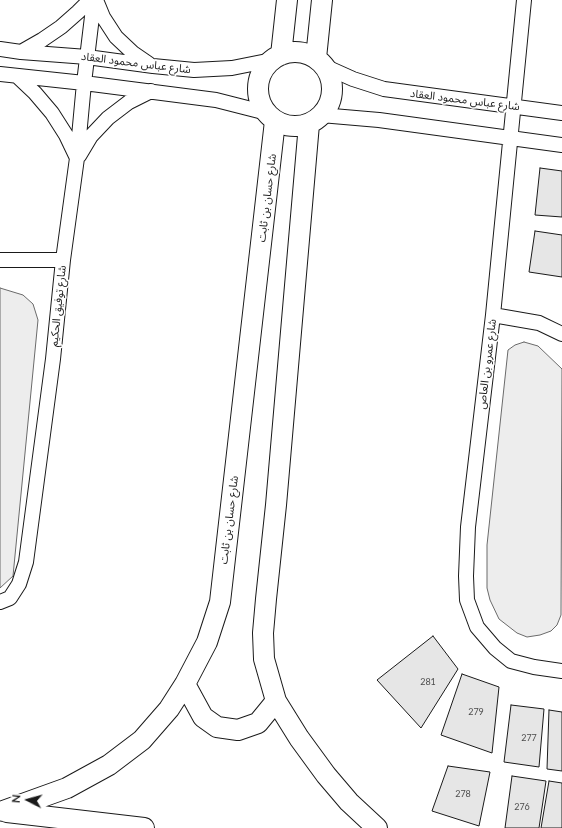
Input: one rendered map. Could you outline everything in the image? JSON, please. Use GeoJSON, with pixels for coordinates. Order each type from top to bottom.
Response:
{"type":"FeatureCollection","features":[{"type":"Feature","properties":{"kind":"street"},"geometry":{"type":"LineString","coordinates":[[22,52],[61,27],[90,0]]}},
{"type":"Feature","properties":{"kind":"street"},"geometry":{"type":"LineString","coordinates":[[95,0],[103,17],[116,37],[133,54],[152,66]]}},
{"type":"Feature","properties":{"kind":"street","name":"شارع توفيق الحكيم"},"geometry":{"type":"LineString","coordinates":[[0,602],[10,598],[19,584],[26,562],[53,359],[63,260],[77,158],[84,83],[95,0]]}},
{"type":"Feature","properties":{"kind":"street"},"geometry":{"type":"LineString","coordinates":[[276,58],[287,0]]}},
{"type":"Feature","properties":{"kind":"street"},"geometry":{"type":"LineString","coordinates":[[320,62],[322,0]]}},
{"type":"Feature","properties":{"kind":"street","name":"شارع عمرو بن العاص"},"geometry":{"type":"LineString","coordinates":[[524,0],[493,315],[468,527],[466,576],[467,600],[477,627],[495,648],[511,661],[534,667],[562,671]]}},
{"type":"Feature","properties":{"kind":"street","name":"شارع عباس محمود العقاد"},"geometry":{"type":"LineString","coordinates":[[0,49],[88,57],[194,70],[232,68],[276,58]]}},
{"type":"Feature","properties":{"kind":"street"},"geometry":{"type":"LineString","coordinates":[[271,117],[260,100],[258,86],[260,76],[265,67],[276,58],[292,52],[304,53],[320,62],[331,79],[332,89],[331,99],[327,108],[315,120],[266,599],[263,633],[264,658],[276,701],[299,738],[326,775],[349,802],[377,828]]}},
{"type":"Feature","properties":{"kind":"street","name":"شارع عباس محمود العقاد"},"geometry":{"type":"LineString","coordinates":[[320,62],[353,79],[384,89],[562,113]]}},
{"type":"Feature","properties":{"kind":"street"},"geometry":{"type":"LineString","coordinates":[[0,74],[152,91],[216,100],[271,117],[286,126],[298,126],[315,120],[369,119],[562,144]]}},
{"type":"Feature","properties":{"kind":"street"},"geometry":{"type":"LineString","coordinates":[[17,76],[36,93],[52,113],[66,135],[77,158]]}},
{"type":"Feature","properties":{"kind":"street"},"geometry":{"type":"LineString","coordinates":[[77,158],[91,136],[108,118],[129,102],[152,91]]}},
{"type":"Feature","properties":{"kind":"street","name":"شارع حسان بن ثابت"},"geometry":{"type":"LineString","coordinates":[[1,811],[67,788],[109,765],[142,740],[169,710],[208,642],[220,602],[271,117]]}},
{"type":"Feature","properties":{"kind":"street"},"geometry":{"type":"LineString","coordinates":[[0,260],[63,260]]}},
{"type":"Feature","properties":{"kind":"street"},"geometry":{"type":"LineString","coordinates":[[493,315],[539,323],[562,334]]}},
{"type":"Feature","properties":{"kind":"street"},"geometry":{"type":"LineString","coordinates":[[185,684],[203,717],[217,727],[238,730],[258,723],[276,701]]}},
{"type":"Feature","properties":{"kind":"street"},"geometry":{"type":"LineString","coordinates":[[1,811],[131,827]]}},
{"type":"Feature","properties":{"kind":"shaded area"},"geometry":{"type":"Polygon","coordinates":[[[0,288],[23,295],[33,304],[38,320],[13,576],[0,588],[0,288]]]}},
{"type":"Feature","properties":{"kind":"shaded area"},"geometry":{"type":"Polygon","coordinates":[[[524,342],[538,346],[562,369],[561,615],[557,625],[551,631],[540,635],[527,637],[517,633],[499,619],[490,600],[487,588],[487,545],[508,350],[515,345],[524,342]]]}},
{"type":"Feature","properties":{"kind":"building"},"geometry":{"type":"Polygon","coordinates":[[[540,168],[562,171],[562,217],[535,215],[540,168]]]}},
{"type":"Feature","properties":{"kind":"building"},"geometry":{"type":"Polygon","coordinates":[[[535,231],[562,235],[562,277],[529,272],[535,231]]]}},
{"type":"Feature","properties":{"kind":"building"},"geometry":{"type":"Polygon","coordinates":[[[433,636],[458,669],[421,728],[377,680],[433,636]]]}},
{"type":"Feature","properties":{"kind":"building"},"geometry":{"type":"Polygon","coordinates":[[[462,674],[499,687],[492,753],[441,735],[462,674]]]}},
{"type":"Feature","properties":{"kind":"building"},"geometry":{"type":"Polygon","coordinates":[[[511,705],[544,709],[539,767],[504,762],[511,705]]]}},
{"type":"Feature","properties":{"kind":"building"},"geometry":{"type":"Polygon","coordinates":[[[549,710],[562,712],[562,771],[547,769],[549,710]]]}},
{"type":"Feature","properties":{"kind":"building"},"geometry":{"type":"Polygon","coordinates":[[[448,766],[490,772],[479,826],[432,811],[448,766]]]}},
{"type":"Feature","properties":{"kind":"building"},"geometry":{"type":"Polygon","coordinates":[[[512,776],[546,781],[539,828],[505,828],[512,776]]]}},
{"type":"Feature","properties":{"kind":"building"},"geometry":{"type":"Polygon","coordinates":[[[549,781],[562,783],[562,828],[541,828],[549,781]]]}}]}
